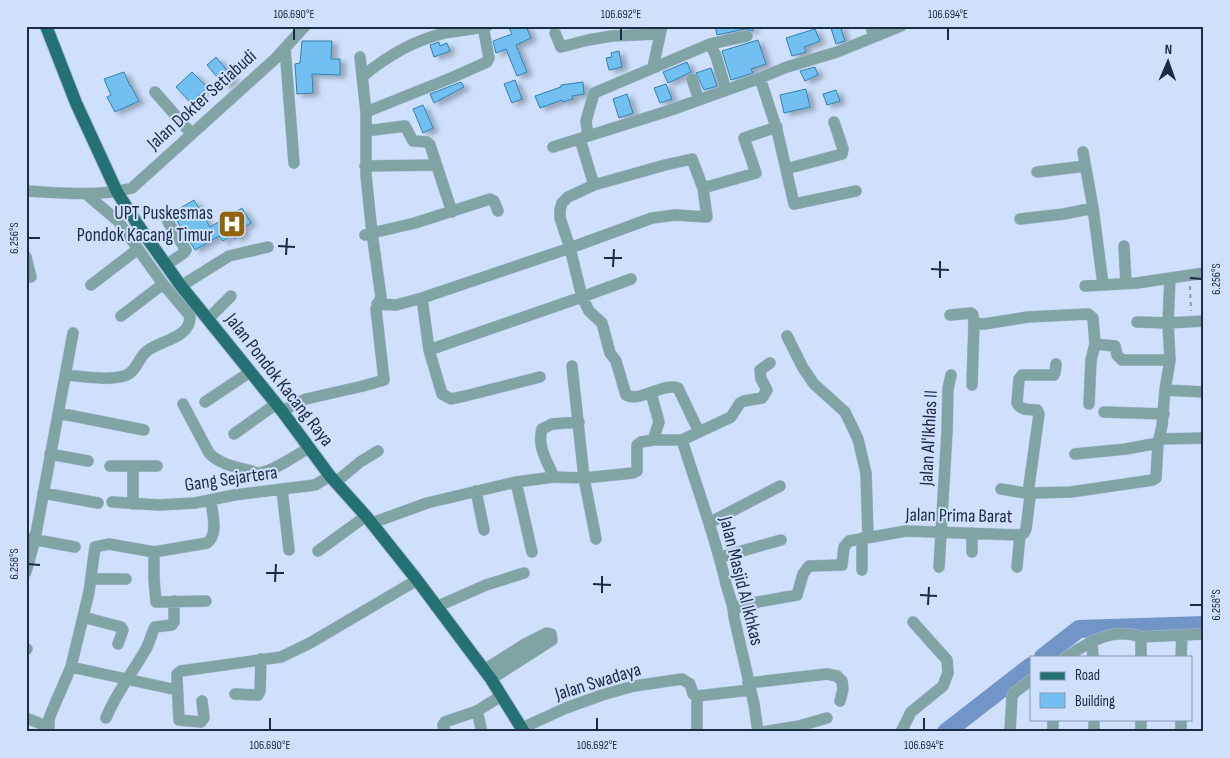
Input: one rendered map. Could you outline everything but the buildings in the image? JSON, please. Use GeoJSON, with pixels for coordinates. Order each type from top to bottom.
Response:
{"type":"FeatureCollection","features":[{"type":"Feature","properties":{"kind":"main road","name":"Jalan Pondok Kacang Raya"},"geometry":{"type":"LineString","coordinates":[[46,26],[76,103],[117,192],[166,265],[279,408],[308,448],[417,580],[487,674],[523,730]]}},
{"type":"Feature","properties":{"kind":"street","name":"Jalan Dokter Setiabudi"},"geometry":{"type":"LineString","coordinates":[[117,192],[132,188],[285,48],[305,26]]}},
{"type":"Feature","properties":{"kind":"street"},"geometry":{"type":"LineString","coordinates":[[553,147],[699,100],[787,67],[837,52],[873,32],[901,26]]}},
{"type":"Feature","properties":{"kind":"street"},"geometry":{"type":"LineString","coordinates":[[363,76],[393,54],[444,33],[485,27],[489,58],[487,62],[366,112]]}},
{"type":"Feature","properties":{"kind":"street"},"geometry":{"type":"LineString","coordinates":[[555,33],[561,47],[568,47],[588,40],[612,36],[656,34],[661,32]]}},
{"type":"Feature","properties":{"kind":"street"},"geometry":{"type":"LineString","coordinates":[[654,66],[661,32]]}},
{"type":"Feature","properties":{"kind":"street"},"geometry":{"type":"LineString","coordinates":[[594,185],[584,138],[586,121],[594,93],[654,66],[710,44],[747,36]]}},
{"type":"Feature","properties":{"kind":"street"},"geometry":{"type":"LineString","coordinates":[[710,44],[716,56],[726,90]]}},
{"type":"Feature","properties":{"kind":"street"},"geometry":{"type":"LineString","coordinates":[[285,48],[294,164]]}},
{"type":"Feature","properties":{"kind":"street"},"geometry":{"type":"LineString","coordinates":[[234,434],[279,408],[306,399],[384,380],[376,309],[381,297],[368,234],[366,112],[360,57]]}},
{"type":"Feature","properties":{"kind":"street"},"geometry":{"type":"LineString","coordinates":[[760,78],[777,127],[794,204],[856,191]]}},
{"type":"Feature","properties":{"kind":"street"},"geometry":{"type":"LineString","coordinates":[[692,79],[699,100]]}},
{"type":"Feature","properties":{"kind":"street"},"geometry":{"type":"LineString","coordinates":[[155,92],[192,133]]}},
{"type":"Feature","properties":{"kind":"street"},"geometry":{"type":"LineString","coordinates":[[786,169],[842,154],[843,149],[834,122]]}},
{"type":"Feature","properties":{"kind":"street"},"geometry":{"type":"LineString","coordinates":[[366,131],[405,126],[413,141],[424,141],[430,145],[452,212]]}},
{"type":"Feature","properties":{"kind":"street"},"geometry":{"type":"LineString","coordinates":[[703,188],[756,173],[744,138],[777,127]]}},
{"type":"Feature","properties":{"kind":"street"},"geometry":{"type":"LineString","coordinates":[[1083,152],[1103,284]]}},
{"type":"Feature","properties":{"kind":"street"},"geometry":{"type":"LineString","coordinates":[[377,304],[396,305],[422,298],[570,248],[652,218],[675,215],[707,217],[703,188],[692,159],[594,185],[568,197],[562,203],[560,218],[570,248],[582,297],[590,311],[602,323],[610,353],[616,362],[626,395],[631,397],[672,386],[678,388],[698,432]]}},
{"type":"Feature","properties":{"kind":"street"},"geometry":{"type":"LineString","coordinates":[[366,166],[436,165]]}},
{"type":"Feature","properties":{"kind":"street"},"geometry":{"type":"LineString","coordinates":[[1038,172],[1085,166]]}},
{"type":"Feature","properties":{"kind":"street"},"geometry":{"type":"LineString","coordinates":[[26,191],[86,194],[117,192]]}},
{"type":"Feature","properties":{"kind":"street"},"geometry":{"type":"LineString","coordinates":[[65,375],[115,378],[127,375],[133,371],[148,350],[187,329],[190,323],[190,316],[163,284],[118,221],[86,194]]}},
{"type":"Feature","properties":{"kind":"street"},"geometry":{"type":"LineString","coordinates":[[368,234],[452,212],[490,199],[494,200],[498,211]]}},
{"type":"Feature","properties":{"kind":"street"},"geometry":{"type":"LineString","coordinates":[[1020,219],[1064,214],[1093,208]]}},
{"type":"Feature","properties":{"kind":"street"},"geometry":{"type":"LineString","coordinates":[[166,265],[186,250],[168,222]]}},
{"type":"Feature","properties":{"kind":"street"},"geometry":{"type":"LineString","coordinates":[[1124,246],[1126,283]]}},
{"type":"Feature","properties":{"kind":"street"},"geometry":{"type":"LineString","coordinates":[[181,286],[229,256],[268,247]]}},
{"type":"Feature","properties":{"kind":"street"},"geometry":{"type":"LineString","coordinates":[[91,286],[138,249]]}},
{"type":"Feature","properties":{"kind":"street"},"geometry":{"type":"LineString","coordinates":[[26,257],[31,277]]}},
{"type":"Feature","properties":{"kind":"street"},"geometry":{"type":"LineString","coordinates":[[1085,286],[1204,273]]}},
{"type":"Feature","properties":{"kind":"street","name":"Jalan Prima Barat"},"geometry":{"type":"LineString","coordinates":[[734,610],[741,605],[797,595],[804,574],[809,566],[842,565],[846,543],[906,531],[1020,535],[1024,534],[1026,529],[1030,494],[1071,492],[1153,480],[1158,475],[1158,441],[1164,414],[1165,390],[1170,360],[1168,323],[1170,278]]}},
{"type":"Feature","properties":{"kind":"street"},"geometry":{"type":"LineString","coordinates":[[428,350],[631,279]]}},
{"type":"Feature","properties":{"kind":"street"},"geometry":{"type":"LineString","coordinates":[[122,316],[163,284]]}},
{"type":"Feature","properties":{"kind":"street"},"geometry":{"type":"LineString","coordinates":[[208,319],[231,296]]}},
{"type":"Feature","properties":{"kind":"street"},"geometry":{"type":"LineString","coordinates":[[422,298],[428,350],[442,394],[450,399],[540,377]]}},
{"type":"Feature","properties":{"kind":"street"},"geometry":{"type":"LineString","coordinates":[[950,315],[971,313],[973,315],[972,385]]}},
{"type":"Feature","properties":{"kind":"street"},"geometry":{"type":"LineString","coordinates":[[974,323],[984,324],[1028,317],[1088,314],[1093,318],[1095,344],[1091,360],[1089,404]]}},
{"type":"Feature","properties":{"kind":"street"},"geometry":{"type":"LineString","coordinates":[[1137,322],[1168,323],[1198,321]]}},
{"type":"Feature","properties":{"kind":"street"},"geometry":{"type":"LineString","coordinates":[[26,572],[30,538],[43,493],[73,333]]}},
{"type":"Feature","properties":{"kind":"street"},"geometry":{"type":"LineString","coordinates":[[788,336],[803,368],[814,384],[845,412],[858,439],[866,473],[865,538],[862,570]]}},
{"type":"Feature","properties":{"kind":"street"},"geometry":{"type":"LineString","coordinates":[[1095,344],[1115,346],[1117,356],[1122,360],[1170,360]]}},
{"type":"Feature","properties":{"kind":"street"},"geometry":{"type":"LineString","coordinates":[[318,551],[369,520],[427,503],[516,482],[554,477],[584,478],[633,473],[638,468],[637,445],[641,442],[682,440],[731,417],[740,403],[762,398],[767,390],[761,379],[760,370],[770,363]]}},
{"type":"Feature","properties":{"kind":"street"},"geometry":{"type":"LineString","coordinates":[[1000,489],[1030,494],[1039,414],[1037,410],[1019,407],[1017,403],[1019,379],[1022,375],[1054,375],[1056,373],[1056,364]]}},
{"type":"Feature","properties":{"kind":"street"},"geometry":{"type":"LineString","coordinates":[[572,366],[584,478],[596,539]]}},
{"type":"Feature","properties":{"kind":"street"},"geometry":{"type":"LineString","coordinates":[[205,402],[250,372]]}},
{"type":"Feature","properties":{"kind":"street","name":"Jalan Al'Ikhlas II"},"geometry":{"type":"LineString","coordinates":[[939,567],[948,389],[951,375]]}},
{"type":"Feature","properties":{"kind":"street"},"geometry":{"type":"LineString","coordinates":[[1165,390],[1204,392]]}},
{"type":"Feature","properties":{"kind":"street"},"geometry":{"type":"LineString","coordinates":[[651,393],[658,422],[653,440]]}},
{"type":"Feature","properties":{"kind":"street"},"geometry":{"type":"LineString","coordinates":[[183,404],[214,459],[258,473],[264,473],[308,448]]}},
{"type":"Feature","properties":{"kind":"street"},"geometry":{"type":"LineString","coordinates":[[1104,412],[1164,414]]}},
{"type":"Feature","properties":{"kind":"street"},"geometry":{"type":"LineString","coordinates":[[58,413],[144,430]]}},
{"type":"Feature","properties":{"kind":"street"},"geometry":{"type":"LineString","coordinates":[[554,477],[541,450],[540,436],[542,429],[552,424],[579,422]]}},
{"type":"Feature","properties":{"kind":"street"},"geometry":{"type":"LineString","coordinates":[[1075,454],[1126,449],[1158,441],[1204,438]]}},
{"type":"Feature","properties":{"kind":"street","name":"Jalan Masjid Al Ikhkas"},"geometry":{"type":"LineString","coordinates":[[682,440],[721,557],[734,610],[758,732]]}},
{"type":"Feature","properties":{"kind":"street","name":"Gang Sejartera"},"geometry":{"type":"LineString","coordinates":[[112,502],[159,505],[195,503],[234,495],[315,485],[333,479],[378,451]]}},
{"type":"Feature","properties":{"kind":"street"},"geometry":{"type":"LineString","coordinates":[[50,454],[88,461]]}},
{"type":"Feature","properties":{"kind":"street"},"geometry":{"type":"LineString","coordinates":[[110,466],[157,466]]}},
{"type":"Feature","properties":{"kind":"street"},"geometry":{"type":"LineString","coordinates":[[133,466],[133,504]]}},
{"type":"Feature","properties":{"kind":"street"},"geometry":{"type":"LineString","coordinates":[[516,482],[532,552]]}},
{"type":"Feature","properties":{"kind":"street"},"geometry":{"type":"LineString","coordinates":[[710,523],[780,486]]}},
{"type":"Feature","properties":{"kind":"street"},"geometry":{"type":"LineString","coordinates":[[282,490],[289,550]]}},
{"type":"Feature","properties":{"kind":"street"},"geometry":{"type":"LineString","coordinates":[[476,492],[484,530]]}},
{"type":"Feature","properties":{"kind":"street"},"geometry":{"type":"LineString","coordinates":[[43,493],[98,503]]}},
{"type":"Feature","properties":{"kind":"street"},"geometry":{"type":"LineString","coordinates":[[26,718],[49,729],[49,719],[71,667],[91,580],[94,549],[97,546],[109,544],[154,552],[207,543],[212,539],[214,533],[211,500]]}},
{"type":"Feature","properties":{"kind":"street"},"geometry":{"type":"LineString","coordinates":[[972,533],[972,552]]}},
{"type":"Feature","properties":{"kind":"street"},"geometry":{"type":"LineString","coordinates":[[1017,567],[1020,535]]}},
{"type":"Feature","properties":{"kind":"street"},"geometry":{"type":"LineString","coordinates":[[30,538],[75,546]]}},
{"type":"Feature","properties":{"kind":"street"},"geometry":{"type":"LineString","coordinates":[[721,557],[781,540]]}},
{"type":"Feature","properties":{"kind":"street"},"geometry":{"type":"LineString","coordinates":[[154,552],[156,602],[206,601]]}},
{"type":"Feature","properties":{"kind":"street"},"geometry":{"type":"LineString","coordinates":[[436,606],[486,585],[524,574]]}},
{"type":"Feature","properties":{"kind":"street"},"geometry":{"type":"LineString","coordinates":[[91,580],[126,579]]}},
{"type":"Feature","properties":{"kind":"street"},"geometry":{"type":"LineString","coordinates":[[202,701],[204,718],[201,722],[180,720],[177,674],[180,671],[281,657],[310,643],[417,580]]}},
{"type":"Feature","properties":{"kind":"street"},"geometry":{"type":"LineString","coordinates":[[106,718],[148,646],[155,627],[172,625],[174,622],[174,602]]}},
{"type":"Feature","properties":{"kind":"street"},"geometry":{"type":"LineString","coordinates":[[83,617],[121,627],[123,630],[118,644]]}},
{"type":"Feature","properties":{"kind":"street"},"geometry":{"type":"LineString","coordinates":[[901,732],[911,712],[943,686],[948,673],[947,660],[912,622]]}},
{"type":"Feature","properties":{"kind":"street"},"geometry":{"type":"LineString","coordinates":[[1068,656],[1104,636],[1131,633],[1141,637],[1204,634]]}},
{"type":"Feature","properties":{"kind":"street"},"geometry":{"type":"LineString","coordinates":[[551,634],[552,640],[487,674],[524,644],[551,634]]}},
{"type":"Feature","properties":{"kind":"street"},"geometry":{"type":"LineString","coordinates":[[1182,635],[1182,656]]}},
{"type":"Feature","properties":{"kind":"street"},"geometry":{"type":"LineString","coordinates":[[1141,637],[1141,656]]}},
{"type":"Feature","properties":{"kind":"street"},"geometry":{"type":"LineString","coordinates":[[1092,641],[1093,656]]}},
{"type":"Feature","properties":{"kind":"street"},"geometry":{"type":"LineString","coordinates":[[236,694],[258,695],[260,691],[261,659]]}},
{"type":"Feature","properties":{"kind":"street"},"geometry":{"type":"LineString","coordinates":[[71,667],[177,690]]}},
{"type":"Feature","properties":{"kind":"street"},"geometry":{"type":"LineString","coordinates":[[697,732],[697,696],[827,674],[836,676],[842,681],[843,689],[840,701]]}},
{"type":"Feature","properties":{"kind":"street","name":"Jalan Swadaya"},"geometry":{"type":"LineString","coordinates":[[523,730],[566,708],[634,686],[682,678],[690,684],[693,694],[697,696]]}},
{"type":"Feature","properties":{"kind":"street"},"geometry":{"type":"LineString","coordinates":[[1010,732],[1012,696],[1030,681]]}},
{"type":"Feature","properties":{"kind":"street"},"geometry":{"type":"LineString","coordinates":[[445,732],[443,725],[445,722],[477,711],[501,696]]}},
{"type":"Feature","properties":{"kind":"street"},"geometry":{"type":"LineString","coordinates":[[477,711],[482,732]]}},
{"type":"Feature","properties":{"kind":"street"},"geometry":{"type":"LineString","coordinates":[[763,732],[799,726],[827,718]]}},
{"type":"Feature","properties":{"kind":"path"},"geometry":{"type":"LineString","coordinates":[[1190,276],[1198,321]]}},
{"type":"Feature","properties":{"kind":"waterway"},"geometry":{"type":"LineString","coordinates":[[1044,656],[1079,629],[1204,625]]}},
{"type":"Feature","properties":{"kind":"waterway"},"geometry":{"type":"LineString","coordinates":[[946,732],[1030,667]]}},
{"type":"Feature","properties":{"kind":"place","name":"UPT Puskesmas Pondok Kacang Timur"},"geometry":{"type":"Point","coordinates":[232,224]}}]}
